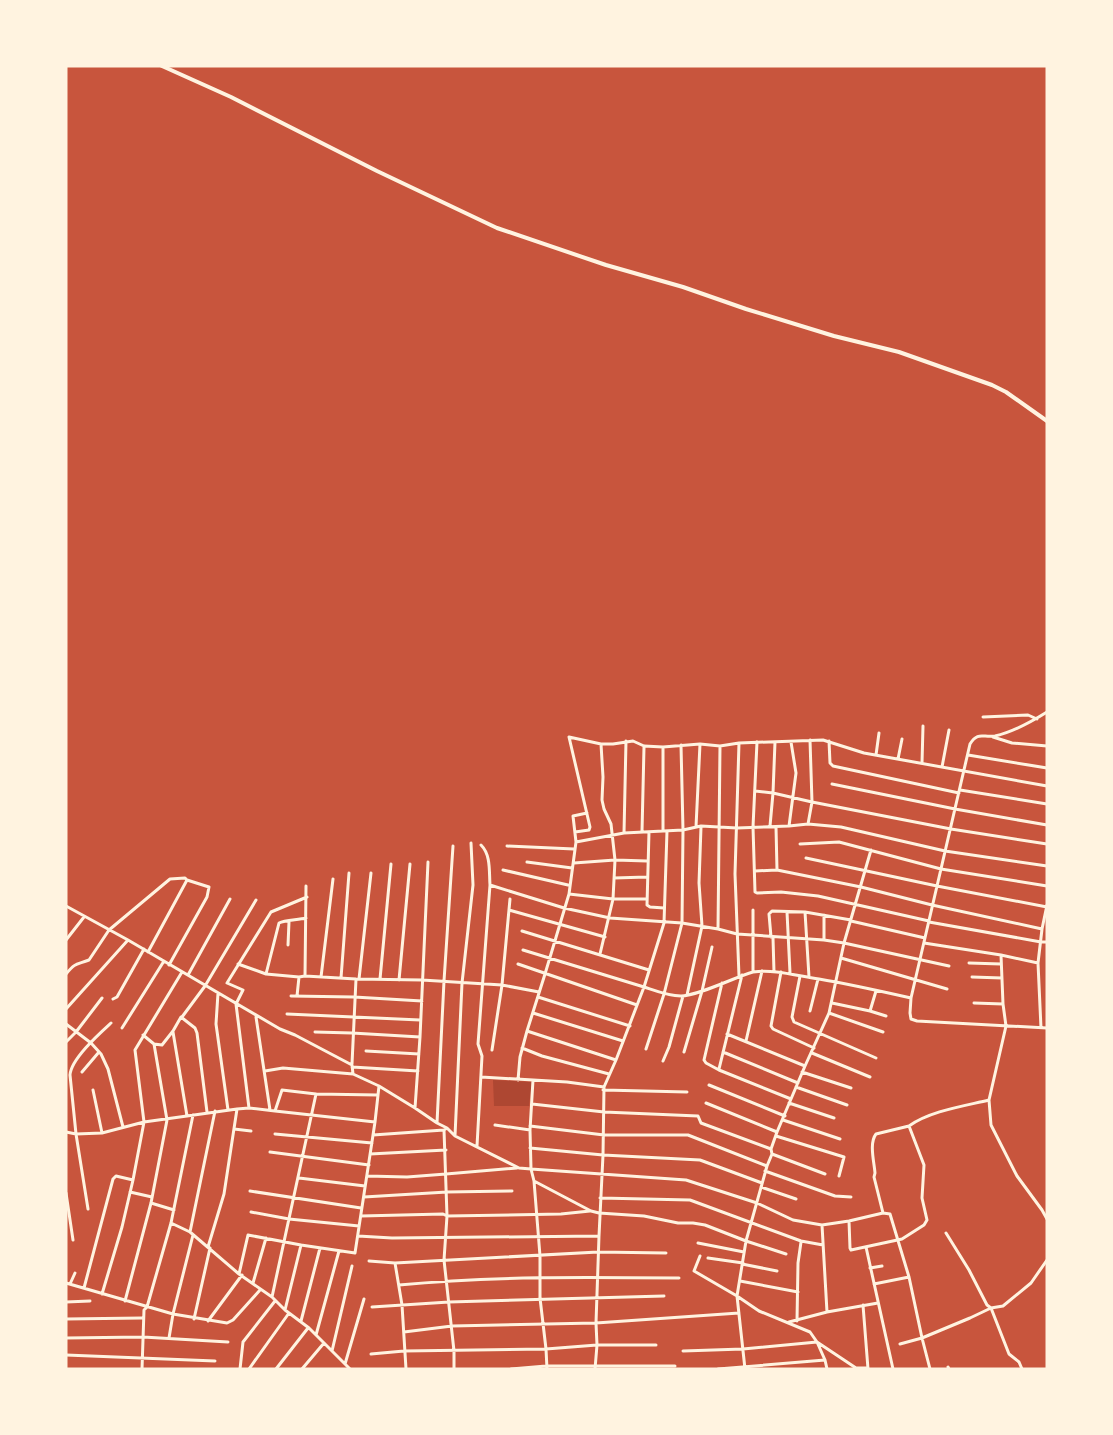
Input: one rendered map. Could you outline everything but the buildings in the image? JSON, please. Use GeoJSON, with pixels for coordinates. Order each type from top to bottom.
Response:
{"type":"FeatureCollection","features":[{"type":"Feature","properties":{"kind":"street"},"geometry":{"type":"LineString","coordinates":[[162,66],[231,97],[377,171],[497,228],[746,309],[834,336],[898,352],[992,385],[1006,392],[1047,421]]}},
{"type":"Feature","properties":{"kind":"street"},"geometry":{"type":"LineString","coordinates":[[992,737],[1017,728],[1047,712]]}},
{"type":"Feature","properties":{"kind":"street"},"geometry":{"type":"LineString","coordinates":[[983,717],[1028,715],[1036,719]]}},
{"type":"Feature","properties":{"kind":"street"},"geometry":{"type":"LineString","coordinates":[[922,764],[923,726]]}},
{"type":"Feature","properties":{"kind":"street"},"geometry":{"type":"LineString","coordinates":[[942,766],[949,730]]}},
{"type":"Feature","properties":{"kind":"street"},"geometry":{"type":"LineString","coordinates":[[876,755],[879,733]]}},
{"type":"Feature","properties":{"kind":"street"},"geometry":{"type":"LineString","coordinates":[[1047,746],[1012,743],[984,735],[970,744],[910,998],[911,1019],[916,1021],[1047,1028]]}},
{"type":"Feature","properties":{"kind":"street"},"geometry":{"type":"LineString","coordinates":[[575,832],[590,829],[569,737],[601,744],[626,741],[637,742],[644,746],[663,747],[829,741],[864,753],[1047,786]]}},
{"type":"Feature","properties":{"kind":"street"},"geometry":{"type":"LineString","coordinates":[[898,759],[902,739]]}},
{"type":"Feature","properties":{"kind":"street"},"geometry":{"type":"LineString","coordinates":[[808,824],[812,802],[810,740]]}},
{"type":"Feature","properties":{"kind":"street"},"geometry":{"type":"LineString","coordinates":[[624,833],[626,741]]}},
{"type":"Feature","properties":{"kind":"street"},"geometry":{"type":"LineString","coordinates":[[789,826],[795,773],[791,741]]}},
{"type":"Feature","properties":{"kind":"street"},"geometry":{"type":"LineString","coordinates":[[829,741],[830,763],[833,766],[960,791],[1047,804]]}},
{"type":"Feature","properties":{"kind":"street"},"geometry":{"type":"LineString","coordinates":[[757,742],[753,827],[754,889],[757,893],[781,892],[809,895],[929,921],[1047,942]]}},
{"type":"Feature","properties":{"kind":"street"},"geometry":{"type":"LineString","coordinates":[[770,826],[775,742]]}},
{"type":"Feature","properties":{"kind":"street"},"geometry":{"type":"LineString","coordinates":[[719,1070],[741,976],[735,874],[739,743]]}},
{"type":"Feature","properties":{"kind":"street"},"geometry":{"type":"LineString","coordinates":[[600,954],[610,918],[615,860],[611,824],[602,800],[601,744]]}},
{"type":"Feature","properties":{"kind":"street"},"geometry":{"type":"LineString","coordinates":[[696,827],[700,744]]}},
{"type":"Feature","properties":{"kind":"street"},"geometry":{"type":"LineString","coordinates":[[642,832],[644,746]]}},
{"type":"Feature","properties":{"kind":"street"},"geometry":{"type":"LineString","coordinates":[[646,1049],[664,994],[682,923],[681,746]]}},
{"type":"Feature","properties":{"kind":"street"},"geometry":{"type":"LineString","coordinates":[[718,929],[720,746]]}},
{"type":"Feature","properties":{"kind":"street"},"geometry":{"type":"LineString","coordinates":[[595,1368],[604,1088],[630,1026],[664,923],[663,747]]}},
{"type":"Feature","properties":{"kind":"street"},"geometry":{"type":"LineString","coordinates":[[968,755],[1047,768]]}},
{"type":"Feature","properties":{"kind":"street"},"geometry":{"type":"LineString","coordinates":[[832,784],[1047,825]]}},
{"type":"Feature","properties":{"kind":"street"},"geometry":{"type":"LineString","coordinates":[[755,791],[773,792],[812,802],[951,829],[1047,844]]}},
{"type":"Feature","properties":{"kind":"street"},"geometry":{"type":"LineString","coordinates":[[518,1080],[522,1048],[568,894],[576,842],[573,816],[587,813]]}},
{"type":"Feature","properties":{"kind":"street"},"geometry":{"type":"LineString","coordinates":[[576,842],[624,833],[683,830],[701,826],[737,828],[808,824],[841,827],[945,851],[1047,866]]}},
{"type":"Feature","properties":{"kind":"street"},"geometry":{"type":"LineString","coordinates":[[663,1061],[685,995],[702,926],[699,883],[701,826]]}},
{"type":"Feature","properties":{"kind":"street"},"geometry":{"type":"LineString","coordinates":[[776,827],[777,870]]}},
{"type":"Feature","properties":{"kind":"street"},"geometry":{"type":"LineString","coordinates":[[649,832],[648,906],[665,908]]}},
{"type":"Feature","properties":{"kind":"street"},"geometry":{"type":"LineString","coordinates":[[800,844],[839,842],[941,869],[1047,886]]}},
{"type":"Feature","properties":{"kind":"street"},"geometry":{"type":"LineString","coordinates":[[455,1136],[462,983],[473,885],[471,843]]}},
{"type":"Feature","properties":{"kind":"street"},"geometry":{"type":"LineString","coordinates":[[477,1146],[482,1056],[478,1044],[490,885],[486,849],[481,844]]}},
{"type":"Feature","properties":{"kind":"street"},"geometry":{"type":"LineString","coordinates":[[436,1123],[453,846]]}},
{"type":"Feature","properties":{"kind":"street"},"geometry":{"type":"LineString","coordinates":[[507,846],[574,849]]}},
{"type":"Feature","properties":{"kind":"street"},"geometry":{"type":"LineString","coordinates":[[745,1368],[737,1296],[750,1222],[772,1154],[771,1149],[776,1134],[830,1013],[844,943],[871,850]]}},
{"type":"Feature","properties":{"kind":"street"},"geometry":{"type":"LineString","coordinates":[[806,858],[937,886],[1047,906],[1038,963],[1041,1028]]}},
{"type":"Feature","properties":{"kind":"street"},"geometry":{"type":"LineString","coordinates":[[574,862],[647,861]]}},
{"type":"Feature","properties":{"kind":"street"},"geometry":{"type":"LineString","coordinates":[[415,1108],[428,862]]}},
{"type":"Feature","properties":{"kind":"street"},"geometry":{"type":"LineString","coordinates":[[527,862],[572,868]]}},
{"type":"Feature","properties":{"kind":"street"},"geometry":{"type":"LineString","coordinates":[[380,979],[391,864]]}},
{"type":"Feature","properties":{"kind":"street"},"geometry":{"type":"LineString","coordinates":[[399,980],[410,864]]}},
{"type":"Feature","properties":{"kind":"street"},"geometry":{"type":"LineString","coordinates":[[503,870],[569,885]]}},
{"type":"Feature","properties":{"kind":"street"},"geometry":{"type":"LineString","coordinates":[[755,871],[777,870],[1042,929]]}},
{"type":"Feature","properties":{"kind":"street"},"geometry":{"type":"LineString","coordinates":[[341,978],[349,873]]}},
{"type":"Feature","properties":{"kind":"street"},"geometry":{"type":"LineString","coordinates":[[353,1074],[354,997],[371,873]]}},
{"type":"Feature","properties":{"kind":"street"},"geometry":{"type":"LineString","coordinates":[[614,878],[647,877]]}},
{"type":"Feature","properties":{"kind":"street"},"geometry":{"type":"LineString","coordinates":[[66,974],[74,965],[89,960],[109,930],[170,879],[185,878],[208,887],[207,897],[169,964]]}},
{"type":"Feature","properties":{"kind":"street"},"geometry":{"type":"LineString","coordinates":[[321,977],[333,879]]}},
{"type":"Feature","properties":{"kind":"street"},"geometry":{"type":"LineString","coordinates":[[148,952],[187,880]]}},
{"type":"Feature","properties":{"kind":"street"},"geometry":{"type":"LineString","coordinates":[[490,885],[564,908],[610,918],[682,923],[737,934],[824,940],[949,966]]}},
{"type":"Feature","properties":{"kind":"street"},"geometry":{"type":"LineString","coordinates":[[305,976],[306,886]]}},
{"type":"Feature","properties":{"kind":"street"},"geometry":{"type":"LineString","coordinates":[[568,894],[613,899],[647,898]]}},
{"type":"Feature","properties":{"kind":"street"},"geometry":{"type":"LineString","coordinates":[[249,1108],[236,1004],[243,990],[227,983],[271,912],[307,897]]}},
{"type":"Feature","properties":{"kind":"street"},"geometry":{"type":"LineString","coordinates":[[188,975],[230,899]]}},
{"type":"Feature","properties":{"kind":"street"},"geometry":{"type":"LineString","coordinates":[[143,1035],[154,1044],[162,1045],[205,986],[256,900]]}},
{"type":"Feature","properties":{"kind":"street"},"geometry":{"type":"LineString","coordinates":[[492,1050],[502,985],[510,900]]}},
{"type":"Feature","properties":{"kind":"street"},"geometry":{"type":"LineString","coordinates":[[66,907],[144,949],[256,1016],[352,1066],[418,1071]]}},
{"type":"Feature","properties":{"kind":"street"},"geometry":{"type":"LineString","coordinates":[[510,910],[604,936]]}},
{"type":"Feature","properties":{"kind":"street"},"geometry":{"type":"LineString","coordinates":[[753,910],[753,972]]}},
{"type":"Feature","properties":{"kind":"street"},"geometry":{"type":"LineString","coordinates":[[774,972],[769,915],[772,911],[805,912],[851,920],[924,940],[1038,963]]}},
{"type":"Feature","properties":{"kind":"street"},"geometry":{"type":"LineString","coordinates":[[787,912],[790,974]]}},
{"type":"Feature","properties":{"kind":"street"},"geometry":{"type":"LineString","coordinates":[[805,912],[809,977]]}},
{"type":"Feature","properties":{"kind":"street"},"geometry":{"type":"LineString","coordinates":[[824,915],[824,940]]}},
{"type":"Feature","properties":{"kind":"street"},"geometry":{"type":"LineString","coordinates":[[66,940],[84,917]]}},
{"type":"Feature","properties":{"kind":"street"},"geometry":{"type":"LineString","coordinates":[[266,974],[279,923],[306,918]]}},
{"type":"Feature","properties":{"kind":"street"},"geometry":{"type":"LineString","coordinates":[[288,945],[289,922]]}},
{"type":"Feature","properties":{"kind":"street"},"geometry":{"type":"LineString","coordinates":[[522,931],[650,970]]}},
{"type":"Feature","properties":{"kind":"street"},"geometry":{"type":"LineString","coordinates":[[66,1009],[128,940]]}},
{"type":"Feature","properties":{"kind":"street"},"geometry":{"type":"LineString","coordinates":[[684,1052],[712,947]]}},
{"type":"Feature","properties":{"kind":"street"},"geometry":{"type":"LineString","coordinates":[[113,999],[117,997],[144,949]]}},
{"type":"Feature","properties":{"kind":"street"},"geometry":{"type":"LineString","coordinates":[[523,950],[664,994],[685,995],[762,971],[837,981],[910,998]]}},
{"type":"Feature","properties":{"kind":"street"},"geometry":{"type":"LineString","coordinates":[[1001,955],[1006,1026],[989,1100],[991,1125],[1017,1176],[1047,1219]]}},
{"type":"Feature","properties":{"kind":"street"},"geometry":{"type":"LineString","coordinates":[[841,958],[947,989]]}},
{"type":"Feature","properties":{"kind":"street"},"geometry":{"type":"LineString","coordinates":[[122,1028],[164,961]]}},
{"type":"Feature","properties":{"kind":"street"},"geometry":{"type":"LineString","coordinates":[[969,963],[1001,964]]}},
{"type":"Feature","properties":{"kind":"street"},"geometry":{"type":"LineString","coordinates":[[238,964],[266,974],[299,977],[422,980],[502,985],[539,994],[630,1026]]}},
{"type":"Feature","properties":{"kind":"street"},"geometry":{"type":"LineString","coordinates":[[518,964],[637,1005]]}},
{"type":"Feature","properties":{"kind":"street"},"geometry":{"type":"LineString","coordinates":[[746,1041],[762,971]]}},
{"type":"Feature","properties":{"kind":"street"},"geometry":{"type":"LineString","coordinates":[[102,1294],[122,1227],[144,1122],[135,1050],[182,972]]}},
{"type":"Feature","properties":{"kind":"street"},"geometry":{"type":"LineString","coordinates":[[781,972],[771,1026],[814,1048]]}},
{"type":"Feature","properties":{"kind":"street"},"geometry":{"type":"LineString","coordinates":[[800,976],[792,1020],[876,1058]]}},
{"type":"Feature","properties":{"kind":"street"},"geometry":{"type":"LineString","coordinates":[[297,996],[299,977]]}},
{"type":"Feature","properties":{"kind":"street"},"geometry":{"type":"LineString","coordinates":[[972,977],[1002,978]]}},
{"type":"Feature","properties":{"kind":"street"},"geometry":{"type":"LineString","coordinates":[[810,1011],[818,979]]}},
{"type":"Feature","properties":{"kind":"street"},"geometry":{"type":"LineString","coordinates":[[722,983],[704,1060],[706,1063],[834,1118]]}},
{"type":"Feature","properties":{"kind":"street"},"geometry":{"type":"LineString","coordinates":[[870,1011],[876,991]]}},
{"type":"Feature","properties":{"kind":"street"},"geometry":{"type":"LineString","coordinates":[[218,993],[216,1024],[228,1110]]}},
{"type":"Feature","properties":{"kind":"street"},"geometry":{"type":"LineString","coordinates":[[291,996],[422,1001]]}},
{"type":"Feature","properties":{"kind":"street"},"geometry":{"type":"LineString","coordinates":[[66,1042],[102,998]]}},
{"type":"Feature","properties":{"kind":"street"},"geometry":{"type":"LineString","coordinates":[[832,1003],[886,1016]]}},
{"type":"Feature","properties":{"kind":"street"},"geometry":{"type":"LineString","coordinates":[[974,1003],[1003,1004]]}},
{"type":"Feature","properties":{"kind":"street"},"geometry":{"type":"LineString","coordinates":[[533,1013],[623,1041]]}},
{"type":"Feature","properties":{"kind":"street"},"geometry":{"type":"LineString","coordinates":[[830,1013],[883,1032]]}},
{"type":"Feature","properties":{"kind":"street"},"geometry":{"type":"LineString","coordinates":[[287,1014],[420,1020]]}},
{"type":"Feature","properties":{"kind":"street"},"geometry":{"type":"LineString","coordinates":[[256,1016],[270,1110]]}},
{"type":"Feature","properties":{"kind":"street"},"geometry":{"type":"LineString","coordinates":[[181,1017],[195,1028],[197,1033],[207,1112]]}},
{"type":"Feature","properties":{"kind":"street"},"geometry":{"type":"LineString","coordinates":[[88,1209],[76,1134],[70,1068],[111,1023]]}},
{"type":"Feature","properties":{"kind":"street"},"geometry":{"type":"LineString","coordinates":[[66,1024],[99,1052],[108,1069],[123,1126]]}},
{"type":"Feature","properties":{"kind":"street"},"geometry":{"type":"LineString","coordinates":[[173,1031],[187,1116]]}},
{"type":"Feature","properties":{"kind":"street"},"geometry":{"type":"LineString","coordinates":[[527,1031],[616,1060]]}},
{"type":"Feature","properties":{"kind":"street"},"geometry":{"type":"LineString","coordinates":[[315,1032],[420,1037]]}},
{"type":"Feature","properties":{"kind":"street"},"geometry":{"type":"LineString","coordinates":[[727,1034],[805,1066]]}},
{"type":"Feature","properties":{"kind":"street"},"geometry":{"type":"LineString","coordinates":[[125,1301],[151,1203],[167,1120],[154,1044]]}},
{"type":"Feature","properties":{"kind":"street"},"geometry":{"type":"LineString","coordinates":[[522,1048],[609,1074]]}},
{"type":"Feature","properties":{"kind":"street"},"geometry":{"type":"LineString","coordinates":[[366,1051],[419,1054]]}},
{"type":"Feature","properties":{"kind":"street"},"geometry":{"type":"LineString","coordinates":[[82,1072],[99,1052]]}},
{"type":"Feature","properties":{"kind":"street"},"geometry":{"type":"LineString","coordinates":[[723,1052],[847,1105]]}},
{"type":"Feature","properties":{"kind":"street"},"geometry":{"type":"LineString","coordinates":[[812,1053],[870,1077]]}},
{"type":"Feature","properties":{"kind":"street"},"geometry":{"type":"LineString","coordinates":[[264,1072],[284,1068],[353,1074],[379,1086],[455,1136],[519,1168]]}},
{"type":"Feature","properties":{"kind":"street"},"geometry":{"type":"LineString","coordinates":[[802,1072],[851,1088]]}},
{"type":"Feature","properties":{"kind":"street"},"geometry":{"type":"LineString","coordinates":[[481,1077],[604,1088],[687,1092]]}},
{"type":"Feature","properties":{"kind":"street"},"geometry":{"type":"LineString","coordinates":[[533,1080],[530,1148],[540,1256],[540,1298],[546,1368]]}},
{"type":"Feature","properties":{"kind":"street"},"geometry":{"type":"LineString","coordinates":[[709,1085],[784,1118],[840,1139]]}},
{"type":"Feature","properties":{"kind":"street"},"geometry":{"type":"LineString","coordinates":[[208,1321],[240,1274],[248,1235],[355,1253],[379,1086]]}},
{"type":"Feature","properties":{"kind":"street"},"geometry":{"type":"LineString","coordinates":[[93,1090],[102,1133]]}},
{"type":"Feature","properties":{"kind":"street"},"geometry":{"type":"LineString","coordinates":[[275,1111],[282,1090],[316,1094],[378,1095]]}},
{"type":"Feature","properties":{"kind":"street"},"geometry":{"type":"LineString","coordinates":[[240,1369],[243,1342],[274,1299],[284,1241],[316,1094]]}},
{"type":"Feature","properties":{"kind":"street"},"geometry":{"type":"LineString","coordinates":[[883,1213],[873,1177],[875,1173],[873,1137],[876,1134],[909,1126],[916,1121],[950,1109],[989,1100]]}},
{"type":"Feature","properties":{"kind":"street"},"geometry":{"type":"LineString","coordinates":[[706,1102],[776,1134],[844,1157],[839,1176]]}},
{"type":"Feature","properties":{"kind":"street"},"geometry":{"type":"LineString","coordinates":[[532,1104],[604,1112],[698,1116],[701,1122],[771,1149]]}},
{"type":"Feature","properties":{"kind":"street"},"geometry":{"type":"LineString","coordinates":[[66,1132],[102,1133],[144,1122],[249,1108],[375,1122]]}},
{"type":"Feature","properties":{"kind":"street"},"geometry":{"type":"LineString","coordinates":[[194,1319],[209,1247],[224,1194],[237,1109]]}},
{"type":"Feature","properties":{"kind":"street"},"geometry":{"type":"LineString","coordinates":[[169,1338],[215,1111]]}},
{"type":"Feature","properties":{"kind":"street"},"geometry":{"type":"LineString","coordinates":[[141,1369],[144,1310],[147,1307],[171,1223],[193,1115]]}},
{"type":"Feature","properties":{"kind":"street"},"geometry":{"type":"LineString","coordinates":[[495,1125],[604,1135],[688,1135],[767,1166]]}},
{"type":"Feature","properties":{"kind":"street"},"geometry":{"type":"LineString","coordinates":[[849,1221],[851,1250],[902,1239],[924,1225],[927,1220],[922,1198],[924,1165],[909,1126]]}},
{"type":"Feature","properties":{"kind":"street"},"geometry":{"type":"LineString","coordinates":[[234,1129],[250,1131]]}},
{"type":"Feature","properties":{"kind":"street"},"geometry":{"type":"LineString","coordinates":[[373,1135],[446,1129]]}},
{"type":"Feature","properties":{"kind":"street"},"geometry":{"type":"LineString","coordinates":[[446,1129],[447,1238],[444,1260],[452,1326],[454,1369]]}},
{"type":"Feature","properties":{"kind":"street"},"geometry":{"type":"LineString","coordinates":[[275,1134],[372,1143]]}},
{"type":"Feature","properties":{"kind":"street"},"geometry":{"type":"LineString","coordinates":[[530,1148],[603,1155],[700,1160],[796,1199]]}},
{"type":"Feature","properties":{"kind":"street"},"geometry":{"type":"LineString","coordinates":[[370,1154],[446,1150]]}},
{"type":"Feature","properties":{"kind":"street"},"geometry":{"type":"LineString","coordinates":[[270,1152],[369,1165]]}},
{"type":"Feature","properties":{"kind":"street"},"geometry":{"type":"LineString","coordinates":[[772,1154],[825,1174]]}},
{"type":"Feature","properties":{"kind":"street"},"geometry":{"type":"LineString","coordinates":[[367,1176],[407,1177],[519,1168],[686,1180],[757,1203],[793,1220],[822,1225],[883,1213],[890,1214],[909,1277],[930,1369]]}},
{"type":"Feature","properties":{"kind":"street"},"geometry":{"type":"LineString","coordinates":[[765,1171],[835,1196],[851,1197]]}},
{"type":"Feature","properties":{"kind":"street"},"geometry":{"type":"LineString","coordinates":[[84,1288],[113,1179],[117,1176],[133,1180]]}},
{"type":"Feature","properties":{"kind":"street"},"geometry":{"type":"LineString","coordinates":[[298,1178],[365,1186]]}},
{"type":"Feature","properties":{"kind":"street"},"geometry":{"type":"LineString","coordinates":[[534,1181],[591,1211],[705,1225],[786,1254]]}},
{"type":"Feature","properties":{"kind":"street"},"geometry":{"type":"LineString","coordinates":[[250,1191],[362,1208]]}},
{"type":"Feature","properties":{"kind":"street"},"geometry":{"type":"LineString","coordinates":[[364,1197],[512,1191]]}},
{"type":"Feature","properties":{"kind":"street"},"geometry":{"type":"LineString","coordinates":[[130,1192],[152,1197]]}},
{"type":"Feature","properties":{"kind":"street"},"geometry":{"type":"LineString","coordinates":[[66,1193],[73,1240]]}},
{"type":"Feature","properties":{"kind":"street"},"geometry":{"type":"LineString","coordinates":[[600,1198],[690,1200],[801,1241],[823,1245]]}},
{"type":"Feature","properties":{"kind":"street"},"geometry":{"type":"LineString","coordinates":[[151,1203],[174,1210]]}},
{"type":"Feature","properties":{"kind":"street"},"geometry":{"type":"LineString","coordinates":[[361,1216],[537,1215],[591,1211]]}},
{"type":"Feature","properties":{"kind":"street"},"geometry":{"type":"LineString","coordinates":[[251,1212],[289,1219],[359,1226]]}},
{"type":"Feature","properties":{"kind":"street"},"geometry":{"type":"LineString","coordinates":[[171,1223],[192,1233],[301,1321],[350,1369]]}},
{"type":"Feature","properties":{"kind":"street"},"geometry":{"type":"LineString","coordinates":[[822,1225],[828,1312]]}},
{"type":"Feature","properties":{"kind":"street"},"geometry":{"type":"LineString","coordinates":[[946,1233],[987,1305],[991,1308],[1009,1354],[1019,1362],[1022,1369]]}},
{"type":"Feature","properties":{"kind":"street"},"geometry":{"type":"LineString","coordinates":[[358,1236],[447,1238],[598,1236]]}},
{"type":"Feature","properties":{"kind":"street"},"geometry":{"type":"LineString","coordinates":[[253,1283],[266,1238]]}},
{"type":"Feature","properties":{"kind":"street"},"geometry":{"type":"LineString","coordinates":[[797,1321],[798,1263],[801,1241]]}},
{"type":"Feature","properties":{"kind":"street"},"geometry":{"type":"LineString","coordinates":[[698,1243],[744,1252]]}},
{"type":"Feature","properties":{"kind":"street"},"geometry":{"type":"LineString","coordinates":[[285,1310],[301,1245]]}},
{"type":"Feature","properties":{"kind":"street"},"geometry":{"type":"LineString","coordinates":[[866,1246],[893,1369]]}},
{"type":"Feature","properties":{"kind":"street"},"geometry":{"type":"LineString","coordinates":[[301,1321],[320,1248]]}},
{"type":"Feature","properties":{"kind":"street"},"geometry":{"type":"LineString","coordinates":[[316,1335],[339,1251]]}},
{"type":"Feature","properties":{"kind":"street"},"geometry":{"type":"LineString","coordinates":[[369,1261],[395,1263],[598,1252],[666,1253]]}},
{"type":"Feature","properties":{"kind":"street"},"geometry":{"type":"LineString","coordinates":[[700,1256],[694,1271],[759,1311],[810,1332],[818,1342],[856,1368],[868,1369],[863,1305]]}},
{"type":"Feature","properties":{"kind":"street"},"geometry":{"type":"LineString","coordinates":[[708,1258],[777,1271]]}},
{"type":"Feature","properties":{"kind":"street"},"geometry":{"type":"LineString","coordinates":[[900,1344],[922,1338],[991,1308],[1003,1306],[1031,1283],[1047,1260]]}},
{"type":"Feature","properties":{"kind":"street"},"geometry":{"type":"LineString","coordinates":[[395,1263],[402,1305],[406,1369]]}},
{"type":"Feature","properties":{"kind":"street"},"geometry":{"type":"LineString","coordinates":[[332,1351],[352,1266]]}},
{"type":"Feature","properties":{"kind":"street"},"geometry":{"type":"LineString","coordinates":[[870,1268],[882,1266]]}},
{"type":"Feature","properties":{"kind":"street"},"geometry":{"type":"LineString","coordinates":[[75,1273],[68,1284],[173,1314],[208,1321],[230,1322],[260,1290]]}},
{"type":"Feature","properties":{"kind":"street"},"geometry":{"type":"LineString","coordinates":[[399,1285],[541,1277],[679,1278]]}},
{"type":"Feature","properties":{"kind":"street"},"geometry":{"type":"LineString","coordinates":[[874,1284],[909,1277]]}},
{"type":"Feature","properties":{"kind":"street"},"geometry":{"type":"LineString","coordinates":[[740,1281],[798,1292]]}},
{"type":"Feature","properties":{"kind":"street"},"geometry":{"type":"LineString","coordinates":[[372,1307],[540,1298],[664,1296]]}},
{"type":"Feature","properties":{"kind":"street"},"geometry":{"type":"LineString","coordinates":[[345,1364],[364,1299]]}},
{"type":"Feature","properties":{"kind":"street"},"geometry":{"type":"LineString","coordinates":[[66,1302],[90,1301]]}},
{"type":"Feature","properties":{"kind":"street"},"geometry":{"type":"LineString","coordinates":[[787,1322],[863,1305],[878,1304]]}},
{"type":"Feature","properties":{"kind":"street"},"geometry":{"type":"LineString","coordinates":[[249,1369],[289,1313]]}},
{"type":"Feature","properties":{"kind":"street"},"geometry":{"type":"LineString","coordinates":[[404,1332],[452,1326],[596,1323],[739,1313]]}},
{"type":"Feature","properties":{"kind":"street"},"geometry":{"type":"LineString","coordinates":[[66,1319],[143,1318]]}},
{"type":"Feature","properties":{"kind":"street"},"geometry":{"type":"LineString","coordinates":[[276,1369],[309,1328]]}},
{"type":"Feature","properties":{"kind":"street"},"geometry":{"type":"LineString","coordinates":[[66,1338],[143,1337],[228,1342]]}},
{"type":"Feature","properties":{"kind":"street"},"geometry":{"type":"LineString","coordinates":[[683,1351],[743,1349],[818,1342]]}},
{"type":"Feature","properties":{"kind":"street"},"geometry":{"type":"LineString","coordinates":[[818,1342],[827,1369]]}},
{"type":"Feature","properties":{"kind":"street"},"geometry":{"type":"LineString","coordinates":[[302,1369],[324,1343]]}},
{"type":"Feature","properties":{"kind":"street"},"geometry":{"type":"LineString","coordinates":[[371,1354],[404,1351],[546,1349],[656,1344]]}},
{"type":"Feature","properties":{"kind":"street"},"geometry":{"type":"LineString","coordinates":[[66,1355],[215,1362]]}},
{"type":"Feature","properties":{"kind":"street"},"geometry":{"type":"LineString","coordinates":[[718,1369],[825,1360]]}},
{"type":"Feature","properties":{"kind":"street"},"geometry":{"type":"LineString","coordinates":[[511,1369],[675,1366]]}},
{"type":"Feature","properties":{"kind":"shaded area"},"geometry":{"type":"Polygon","coordinates":[[[493,1080],[532,1082],[529,1106],[494,1106],[493,1080]]]}}]}
